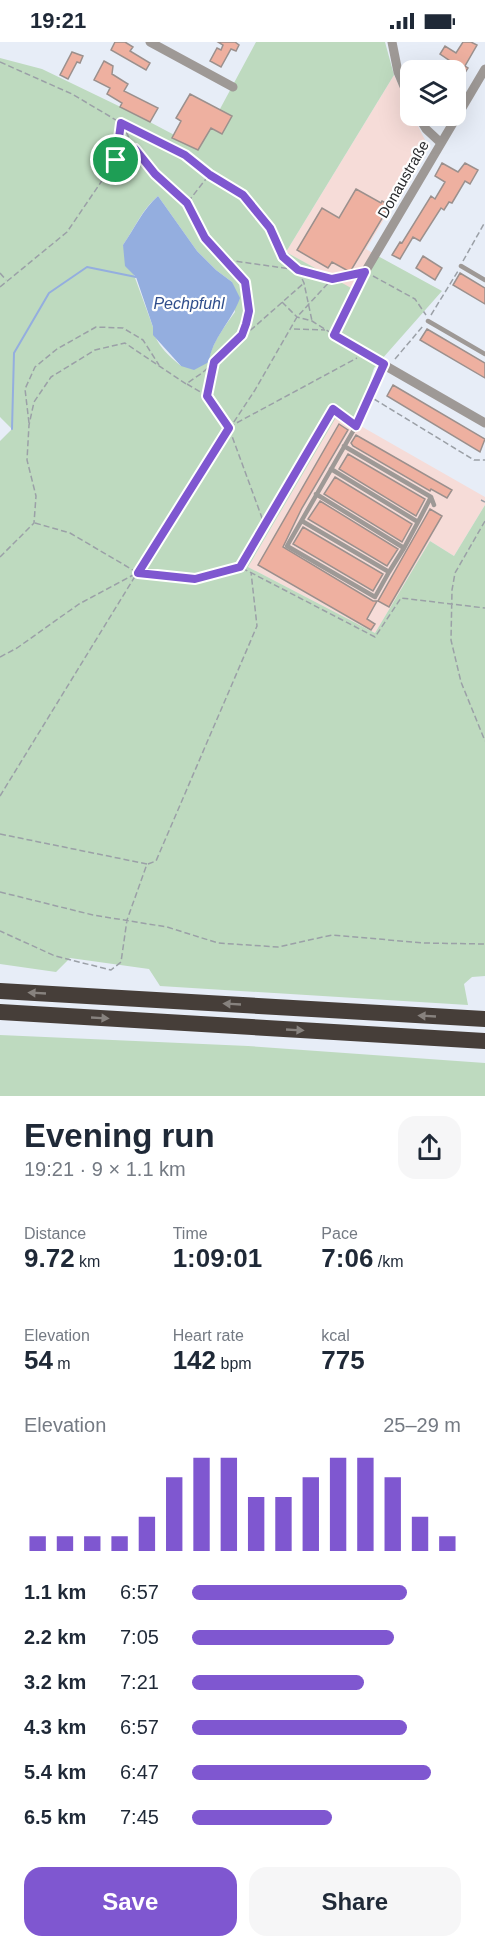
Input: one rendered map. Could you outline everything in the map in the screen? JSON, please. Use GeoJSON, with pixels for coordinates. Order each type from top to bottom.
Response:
{"type":"FeatureCollection","features":[{"type":"Feature","properties":{"kind":"highway"},"geometry":{"type":"LineString","coordinates":[[0,990],[485,1019]]}},
{"type":"Feature","properties":{"kind":"highway"},"geometry":{"type":"LineString","coordinates":[[0,1012],[485,1041]]}},
{"type":"Feature","properties":{"kind":"street"},"geometry":{"type":"LineString","coordinates":[[150,42],[166,46],[233,87]]}},
{"type":"Feature","properties":{"kind":"street"},"geometry":{"type":"LineString","coordinates":[[392,42],[400,77]]}},
{"type":"Feature","properties":{"kind":"street","name":"Donaustraße"},"geometry":{"type":"LineString","coordinates":[[365,272],[485,69]]}},
{"type":"Feature","properties":{"kind":"street"},"geometry":{"type":"LineString","coordinates":[[424,126],[441,143]]}},
{"type":"Feature","properties":{"kind":"street"},"geometry":{"type":"LineString","coordinates":[[365,354],[485,423]]}},
{"type":"Feature","properties":{"kind":"lane"},"geometry":{"type":"LineString","coordinates":[[461,266],[485,280]]}},
{"type":"Feature","properties":{"kind":"lane"},"geometry":{"type":"LineString","coordinates":[[428,321],[485,354]]}},
{"type":"Feature","properties":{"kind":"lane"},"geometry":{"type":"LineString","coordinates":[[387,366],[288,546],[375,597],[405,548],[431,497]]}},
{"type":"Feature","properties":{"kind":"lane"},"geometry":{"type":"LineString","coordinates":[[344,446],[431,497],[434,505]]}},
{"type":"Feature","properties":{"kind":"lane"},"geometry":{"type":"LineString","coordinates":[[331,469],[418,522]]}},
{"type":"Feature","properties":{"kind":"lane"},"geometry":{"type":"LineString","coordinates":[[316,494],[405,548]]}},
{"type":"Feature","properties":{"kind":"lane"},"geometry":{"type":"LineString","coordinates":[[302,521],[389,572]]}},
{"type":"Feature","properties":{"kind":"path"},"geometry":{"type":"LineString","coordinates":[[0,62],[72,94],[121,123],[185,155],[210,175],[243,195],[270,228],[283,257],[298,270],[304,282],[312,321]]}},
{"type":"Feature","properties":{"kind":"path"},"geometry":{"type":"LineString","coordinates":[[121,123],[135,149],[155,174],[187,203],[205,238],[245,282],[249,311],[242,335]]}},
{"type":"Feature","properties":{"kind":"path"},"geometry":{"type":"LineString","coordinates":[[116,160],[121,123]]}},
{"type":"Feature","properties":{"kind":"path"},"geometry":{"type":"LineString","coordinates":[[0,287],[67,232],[116,160],[135,149]]}},
{"type":"Feature","properties":{"kind":"path"},"geometry":{"type":"LineString","coordinates":[[187,203],[210,175]]}},
{"type":"Feature","properties":{"kind":"path"},"geometry":{"type":"LineString","coordinates":[[387,366],[428,321],[485,222]]}},
{"type":"Feature","properties":{"kind":"path"},"geometry":{"type":"LineString","coordinates":[[227,260],[298,270],[332,279],[365,272],[415,298],[428,321]]}},
{"type":"Feature","properties":{"kind":"path"},"geometry":{"type":"LineString","coordinates":[[334,335],[365,272]]}},
{"type":"Feature","properties":{"kind":"path"},"geometry":{"type":"LineString","coordinates":[[0,273],[7,280]]}},
{"type":"Feature","properties":{"kind":"path"},"geometry":{"type":"LineString","coordinates":[[0,796],[292,329],[297,317],[332,279]]}},
{"type":"Feature","properties":{"kind":"path"},"geometry":{"type":"LineString","coordinates":[[186,384],[304,282]]}},
{"type":"Feature","properties":{"kind":"path"},"geometry":{"type":"LineString","coordinates":[[229,428],[365,354],[312,321],[297,317],[281,302]]}},
{"type":"Feature","properties":{"kind":"path"},"geometry":{"type":"LineString","coordinates":[[0,557],[34,523],[36,496],[27,460],[29,425],[26,389],[36,367],[57,349],[96,327],[123,328],[143,340],[159,366]]}},
{"type":"Feature","properties":{"kind":"path"},"geometry":{"type":"LineString","coordinates":[[292,329],[326,330]]}},
{"type":"Feature","properties":{"kind":"path"},"geometry":{"type":"LineString","coordinates":[[29,425],[34,402],[51,377],[95,350],[125,343],[207,396],[229,428],[265,526]]}},
{"type":"Feature","properties":{"kind":"path"},"geometry":{"type":"LineString","coordinates":[[207,396],[214,362]]}},
{"type":"Feature","properties":{"kind":"path"},"geometry":{"type":"LineString","coordinates":[[370,396],[474,459],[485,460]]}},
{"type":"Feature","properties":{"kind":"path"},"geometry":{"type":"LineString","coordinates":[[240,567],[333,409],[356,426]]}},
{"type":"Feature","properties":{"kind":"path"},"geometry":{"type":"LineString","coordinates":[[481,500],[485,502]]}},
{"type":"Feature","properties":{"kind":"path"},"geometry":{"type":"LineString","coordinates":[[485,521],[455,573],[451,604],[451,640],[461,682],[485,741]]}},
{"type":"Feature","properties":{"kind":"path"},"geometry":{"type":"LineString","coordinates":[[34,523],[70,533],[138,573],[195,579],[240,567],[375,637],[401,598],[485,608]]}},
{"type":"Feature","properties":{"kind":"path"},"geometry":{"type":"LineString","coordinates":[[0,834],[147,864],[156,861],[173,827],[196,766],[236,679],[257,626],[251,572]]}},
{"type":"Feature","properties":{"kind":"path"},"geometry":{"type":"LineString","coordinates":[[0,657],[17,648],[79,604],[138,573]]}},
{"type":"Feature","properties":{"kind":"path"},"geometry":{"type":"LineString","coordinates":[[0,931],[55,956],[111,970],[121,962],[127,920],[147,864]]}},
{"type":"Feature","properties":{"kind":"path"},"geometry":{"type":"LineString","coordinates":[[0,892],[93,915],[167,927],[218,943],[278,947],[332,935],[424,943],[485,944]]}},
{"type":"Feature","properties":{"kind":"shaded area"},"geometry":{"type":"Polygon","coordinates":[[[394,75],[400,88],[400,126],[418,126],[428,146],[366,249],[376,255],[353,290],[286,252],[394,75]]]}},
{"type":"Feature","properties":{"kind":"shaded area"},"geometry":{"type":"Polygon","coordinates":[[[338,413],[485,497],[485,505],[454,556],[430,541],[375,633],[248,567],[338,413]]]}},
{"type":"Feature","properties":{"kind":"green space"},"geometry":{"type":"Polygon","coordinates":[[[256,42],[385,42],[394,75],[286,252],[353,289],[376,255],[442,291],[374,368],[356,423],[338,414],[248,567],[375,633],[430,541],[454,556],[485,505],[485,976],[472,977],[464,984],[468,1005],[160,986],[149,969],[70,958],[56,972],[0,964],[0,441],[12,429],[0,417],[0,58],[42,69],[199,148],[256,42]],[[158,196],[143,213],[123,245],[156,338],[181,366],[208,362],[215,342],[235,312],[232,282],[197,251],[158,196]]]}},
{"type":"Feature","properties":{"kind":"green space"},"geometry":{"type":"Polygon","coordinates":[[[0,1035],[248,1046],[485,1063],[485,1096],[0,1096],[0,1035]]]}},
{"type":"Feature","properties":{"kind":"water","name":"Pechpfuhl"},"geometry":{"type":"Polygon","coordinates":[[[158,196],[197,251],[232,282],[240,298],[214,345],[209,362],[194,370],[181,366],[153,335],[153,327],[136,277],[125,266],[123,245],[143,213],[158,196]]]}},
{"type":"Feature","properties":{"kind":"building"},"geometry":{"type":"Polygon","coordinates":[[[115,42],[125,42],[133,47],[130,51],[150,63],[146,70],[111,50],[115,42]]]}},
{"type":"Feature","properties":{"kind":"building"},"geometry":{"type":"Polygon","coordinates":[[[218,42],[235,42],[239,45],[236,51],[231,49],[221,67],[210,61],[217,48],[221,50],[223,45],[218,42]]]}},
{"type":"Feature","properties":{"kind":"building"},"geometry":{"type":"Polygon","coordinates":[[[463,42],[477,45],[466,64],[466,60],[449,60],[440,54],[445,46],[456,53],[463,42]]]}},
{"type":"Feature","properties":{"kind":"building"},"geometry":{"type":"Polygon","coordinates":[[[72,52],[83,56],[68,79],[60,75],[72,52]]]}},
{"type":"Feature","properties":{"kind":"building"},"geometry":{"type":"Polygon","coordinates":[[[104,61],[113,66],[112,74],[128,84],[124,91],[158,108],[150,122],[120,107],[122,103],[107,94],[110,88],[94,80],[104,61]]]}},
{"type":"Feature","properties":{"kind":"building"},"geometry":{"type":"Polygon","coordinates":[[[190,94],[232,116],[222,134],[211,128],[198,150],[172,138],[181,121],[176,118],[190,94]]]}},
{"type":"Feature","properties":{"kind":"building"},"geometry":{"type":"Polygon","coordinates":[[[442,163],[458,172],[465,163],[478,170],[470,184],[465,181],[452,203],[449,202],[444,210],[441,208],[420,241],[413,237],[400,259],[392,255],[431,196],[435,199],[445,182],[435,176],[442,163]]]}},
{"type":"Feature","properties":{"kind":"building"},"geometry":{"type":"Polygon","coordinates":[[[356,189],[381,203],[382,201],[390,205],[350,272],[332,262],[328,268],[297,250],[322,208],[339,218],[356,189]]]}},
{"type":"Feature","properties":{"kind":"building"},"geometry":{"type":"Polygon","coordinates":[[[423,256],[442,268],[435,280],[416,268],[423,256]]]}},
{"type":"Feature","properties":{"kind":"building"},"geometry":{"type":"Polygon","coordinates":[[[460,273],[485,288],[485,304],[453,285],[460,273]]]}},
{"type":"Feature","properties":{"kind":"building"},"geometry":{"type":"Polygon","coordinates":[[[427,329],[485,363],[485,378],[420,340],[427,329]]]}},
{"type":"Feature","properties":{"kind":"building"},"geometry":{"type":"Polygon","coordinates":[[[393,385],[485,439],[480,452],[387,396],[393,385]]]}},
{"type":"Feature","properties":{"kind":"building"},"geometry":{"type":"Polygon","coordinates":[[[339,424],[348,430],[302,508],[283,547],[373,601],[377,601],[367,619],[375,624],[371,630],[258,565],[339,424]]]}},
{"type":"Feature","properties":{"kind":"building"},"geometry":{"type":"Polygon","coordinates":[[[356,435],[452,490],[447,498],[431,489],[430,491],[353,446],[351,443],[356,435]]]}},
{"type":"Feature","properties":{"kind":"building"},"geometry":{"type":"Polygon","coordinates":[[[348,454],[425,499],[416,516],[339,469],[348,454]]]}},
{"type":"Feature","properties":{"kind":"building"},"geometry":{"type":"Polygon","coordinates":[[[335,477],[412,524],[402,542],[324,494],[335,477]]]}},
{"type":"Feature","properties":{"kind":"building"},"geometry":{"type":"Polygon","coordinates":[[[320,501],[398,549],[387,566],[308,519],[320,501]]]}},
{"type":"Feature","properties":{"kind":"building"},"geometry":{"type":"Polygon","coordinates":[[[430,509],[442,516],[389,607],[378,601],[430,509]]]}},
{"type":"Feature","properties":{"kind":"building"},"geometry":{"type":"Polygon","coordinates":[[[303,527],[383,574],[373,591],[293,544],[303,527]]]}},
{"type":"Feature","properties":{"kind":"waterway"},"geometry":{"type":"LineString","coordinates":[[12,429],[14,353],[49,293],[87,267],[136,277]]}},
{"type":"Feature","properties":{"kind":"route"},"geometry":{"type":"LineString","coordinates":[[121,123],[185,155],[210,175],[243,195],[270,228],[283,257],[298,270],[332,279],[365,272],[334,335],[384,364],[356,426],[333,409],[240,567],[195,579],[138,573],[229,428],[207,396],[214,362],[242,335],[249,311],[248,294],[245,282],[205,238],[192,217],[187,203],[155,174],[140,154],[135,149],[116,160],[121,123]]}}]}
